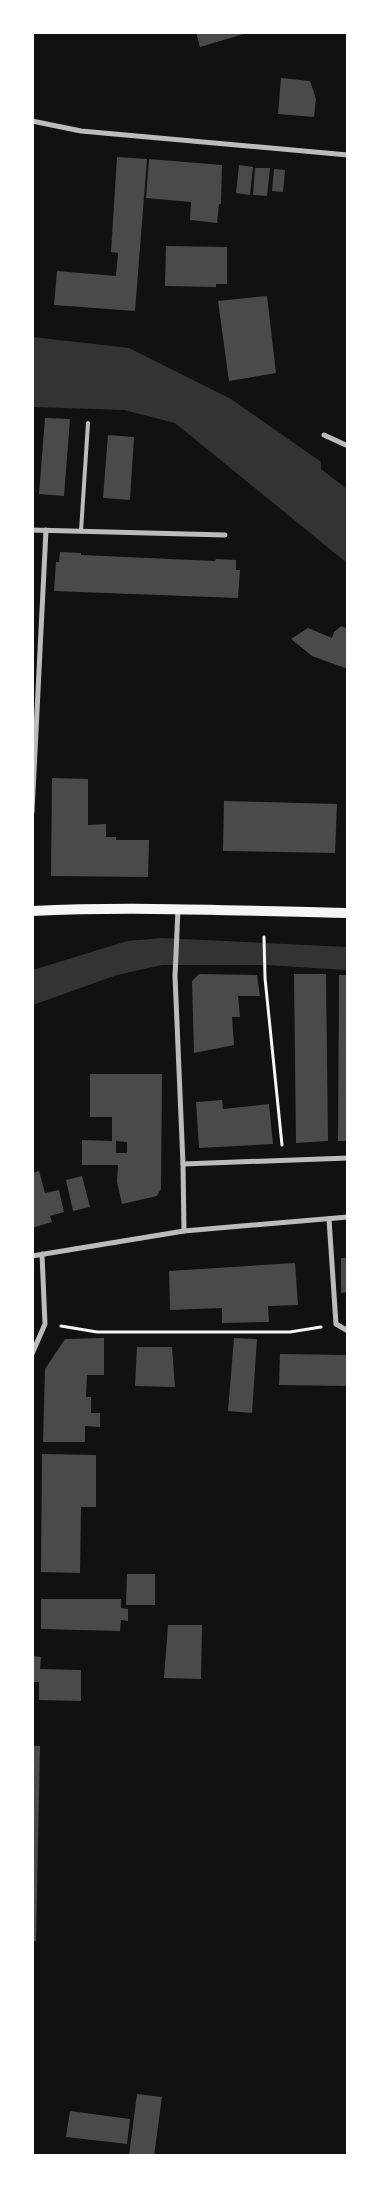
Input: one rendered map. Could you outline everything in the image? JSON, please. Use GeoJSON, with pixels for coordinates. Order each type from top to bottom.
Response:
{"type":"FeatureCollection","features":[{"type":"Feature","properties":{"kind":"main road"},"geometry":{"type":"LineString","coordinates":[[32,911],[178,909],[348,913]]}},
{"type":"Feature","properties":{"kind":"street"},"geometry":{"type":"LineString","coordinates":[[32,121],[81,131],[348,155]]}},
{"type":"Feature","properties":{"kind":"street"},"geometry":{"type":"LineString","coordinates":[[324,435],[348,446]]}},
{"type":"Feature","properties":{"kind":"street"},"geometry":{"type":"LineString","coordinates":[[32,530],[225,536]]}},
{"type":"Feature","properties":{"kind":"street"},"geometry":{"type":"LineString","coordinates":[[32,812],[46,530]]}},
{"type":"Feature","properties":{"kind":"street"},"geometry":{"type":"LineString","coordinates":[[178,909],[175,976],[184,1231]]}},
{"type":"Feature","properties":{"kind":"street"},"geometry":{"type":"LineString","coordinates":[[183,1164],[348,1158]]}},
{"type":"Feature","properties":{"kind":"street"},"geometry":{"type":"LineString","coordinates":[[32,1256],[184,1231],[348,1217]]}},
{"type":"Feature","properties":{"kind":"street"},"geometry":{"type":"LineString","coordinates":[[330,1219],[336,1324],[348,1331]]}},
{"type":"Feature","properties":{"kind":"street"},"geometry":{"type":"LineString","coordinates":[[32,1354],[45,1324],[42,1254]]}},
{"type":"Feature","properties":{"kind":"lane"},"geometry":{"type":"LineString","coordinates":[[81,531],[88,423]]}},
{"type":"Feature","properties":{"kind":"path"},"geometry":{"type":"LineString","coordinates":[[264,937],[265,978],[283,1161]]}},
{"type":"Feature","properties":{"kind":"path"},"geometry":{"type":"LineString","coordinates":[[45,1324],[97,1332],[290,1332],[336,1324]]}},
{"type":"Feature","properties":{"kind":"shaded area"},"geometry":{"type":"Polygon","coordinates":[[[33,337],[129,348],[231,399],[321,462],[321,469],[347,489],[347,563],[175,423],[124,410],[33,407],[33,337]]]}},
{"type":"Feature","properties":{"kind":"shaded area"},"geometry":{"type":"Polygon","coordinates":[[[162,938],[347,947],[347,970],[266,965],[162,965],[117,975],[33,1005],[33,970],[127,941],[162,938]]]}},
{"type":"Feature","properties":{"kind":"building"},"geometry":{"type":"Polygon","coordinates":[[[196,32],[246,32],[247,33],[200,47],[196,32]]]}},
{"type":"Feature","properties":{"kind":"building"},"geometry":{"type":"Polygon","coordinates":[[[281,78],[310,81],[316,99],[314,117],[278,114],[281,78]]]}},
{"type":"Feature","properties":{"kind":"building"},"geometry":{"type":"Polygon","coordinates":[[[117,157],[147,159],[135,311],[54,305],[57,271],[116,276],[118,253],[111,252],[117,157]]]}},
{"type":"Feature","properties":{"kind":"building"},"geometry":{"type":"Polygon","coordinates":[[[149,159],[222,165],[221,204],[219,204],[217,223],[190,220],[191,202],[146,198],[149,159]]]}},
{"type":"Feature","properties":{"kind":"building"},"geometry":{"type":"Polygon","coordinates":[[[239,165],[253,167],[250,195],[236,193],[239,165]]]}},
{"type":"Feature","properties":{"kind":"building"},"geometry":{"type":"Polygon","coordinates":[[[255,168],[270,168],[267,196],[253,195],[255,168]]]}},
{"type":"Feature","properties":{"kind":"building"},"geometry":{"type":"Polygon","coordinates":[[[274,169],[285,170],[283,192],[272,191],[274,169]]]}},
{"type":"Feature","properties":{"kind":"building"},"geometry":{"type":"Polygon","coordinates":[[[166,246],[227,247],[227,284],[216,284],[216,287],[165,286],[166,246]]]}},
{"type":"Feature","properties":{"kind":"building"},"geometry":{"type":"Polygon","coordinates":[[[267,296],[276,373],[229,381],[218,301],[267,296]]]}},
{"type":"Feature","properties":{"kind":"building"},"geometry":{"type":"Polygon","coordinates":[[[45,418],[70,419],[64,496],[39,494],[45,418]]]}},
{"type":"Feature","properties":{"kind":"building"},"geometry":{"type":"Polygon","coordinates":[[[108,435],[134,437],[130,500],[103,498],[108,435]]]}},
{"type":"Feature","properties":{"kind":"building"},"geometry":{"type":"Polygon","coordinates":[[[60,552],[81,553],[81,555],[215,561],[216,559],[236,560],[236,570],[240,570],[238,598],[54,591],[56,562],[59,562],[60,552]]]}},
{"type":"Feature","properties":{"kind":"building"},"geometry":{"type":"Polygon","coordinates":[[[341,626],[348,629],[348,669],[312,656],[291,639],[308,628],[332,638],[334,632],[341,626]]]}},
{"type":"Feature","properties":{"kind":"building"},"geometry":{"type":"Polygon","coordinates":[[[52,778],[88,779],[88,825],[106,824],[106,837],[116,837],[116,840],[149,840],[148,877],[51,876],[52,778]]]}},
{"type":"Feature","properties":{"kind":"building"},"geometry":{"type":"Polygon","coordinates":[[[224,801],[337,804],[335,853],[223,851],[224,801]]]}},
{"type":"Feature","properties":{"kind":"building"},"geometry":{"type":"Polygon","coordinates":[[[199,974],[257,975],[260,996],[238,996],[240,1017],[232,1017],[234,1045],[194,1053],[192,981],[199,974]]]}},
{"type":"Feature","properties":{"kind":"building"},"geometry":{"type":"Polygon","coordinates":[[[294,974],[326,974],[328,1141],[296,1143],[294,974]]]}},
{"type":"Feature","properties":{"kind":"building"},"geometry":{"type":"Polygon","coordinates":[[[339,975],[348,975],[348,1141],[338,1141],[339,975]]]}},
{"type":"Feature","properties":{"kind":"building"},"geometry":{"type":"Polygon","coordinates":[[[90,1074],[162,1074],[161,1189],[157,1196],[122,1204],[117,1182],[118,1165],[82,1165],[82,1140],[112,1141],[112,1117],[90,1117],[90,1074]],[[116,1141],[116,1153],[127,1153],[127,1142],[116,1141]]]}},
{"type":"Feature","properties":{"kind":"building"},"geometry":{"type":"Polygon","coordinates":[[[222,1100],[223,1109],[269,1104],[273,1144],[199,1148],[196,1102],[222,1100]]]}},
{"type":"Feature","properties":{"kind":"building"},"geometry":{"type":"Polygon","coordinates":[[[39,1171],[45,1193],[59,1190],[64,1212],[50,1216],[52,1222],[32,1228],[32,1173],[39,1171]]]}},
{"type":"Feature","properties":{"kind":"building"},"geometry":{"type":"Polygon","coordinates":[[[82,1176],[90,1207],[73,1211],[66,1180],[82,1176]]]}},
{"type":"Feature","properties":{"kind":"building"},"geometry":{"type":"Polygon","coordinates":[[[341,1258],[348,1258],[348,1292],[341,1293],[341,1258]]]}},
{"type":"Feature","properties":{"kind":"building"},"geometry":{"type":"Polygon","coordinates":[[[295,1263],[298,1305],[268,1306],[269,1322],[222,1323],[222,1308],[170,1310],[169,1271],[295,1263]]]}},
{"type":"Feature","properties":{"kind":"building"},"geometry":{"type":"Polygon","coordinates":[[[104,1338],[104,1375],[87,1375],[86,1397],[91,1397],[91,1413],[100,1413],[100,1427],[85,1426],[85,1442],[43,1442],[45,1369],[65,1339],[104,1338]]]}},
{"type":"Feature","properties":{"kind":"building"},"geometry":{"type":"Polygon","coordinates":[[[234,1338],[257,1339],[252,1413],[228,1411],[234,1338]]]}},
{"type":"Feature","properties":{"kind":"building"},"geometry":{"type":"Polygon","coordinates":[[[137,1347],[172,1347],[175,1387],[135,1386],[137,1347]]]}},
{"type":"Feature","properties":{"kind":"building"},"geometry":{"type":"Polygon","coordinates":[[[280,1354],[348,1355],[348,1386],[279,1385],[280,1354]]]}},
{"type":"Feature","properties":{"kind":"building"},"geometry":{"type":"Polygon","coordinates":[[[42,1454],[96,1455],[96,1507],[81,1507],[80,1573],[41,1572],[42,1454]]]}},
{"type":"Feature","properties":{"kind":"building"},"geometry":{"type":"Polygon","coordinates":[[[127,1574],[155,1574],[155,1605],[126,1605],[127,1574]]]}},
{"type":"Feature","properties":{"kind":"building"},"geometry":{"type":"Polygon","coordinates":[[[41,1599],[121,1599],[121,1608],[128,1609],[128,1621],[121,1620],[120,1631],[41,1629],[41,1599]]]}},
{"type":"Feature","properties":{"kind":"building"},"geometry":{"type":"Polygon","coordinates":[[[168,1625],[202,1625],[201,1679],[164,1678],[168,1625]]]}},
{"type":"Feature","properties":{"kind":"building"},"geometry":{"type":"Polygon","coordinates":[[[32,1656],[41,1657],[40,1669],[81,1670],[81,1701],[39,1700],[39,1682],[32,1682],[32,1656]]]}},
{"type":"Feature","properties":{"kind":"building"},"geometry":{"type":"Polygon","coordinates":[[[32,1746],[40,1746],[36,1941],[32,1941],[32,1746]]]}},
{"type":"Feature","properties":{"kind":"building"},"geometry":{"type":"Polygon","coordinates":[[[137,2094],[162,2097],[154,2156],[129,2155],[137,2094]]]}},
{"type":"Feature","properties":{"kind":"building"},"geometry":{"type":"Polygon","coordinates":[[[70,2111],[130,2119],[127,2144],[66,2137],[70,2111]]]}}]}
